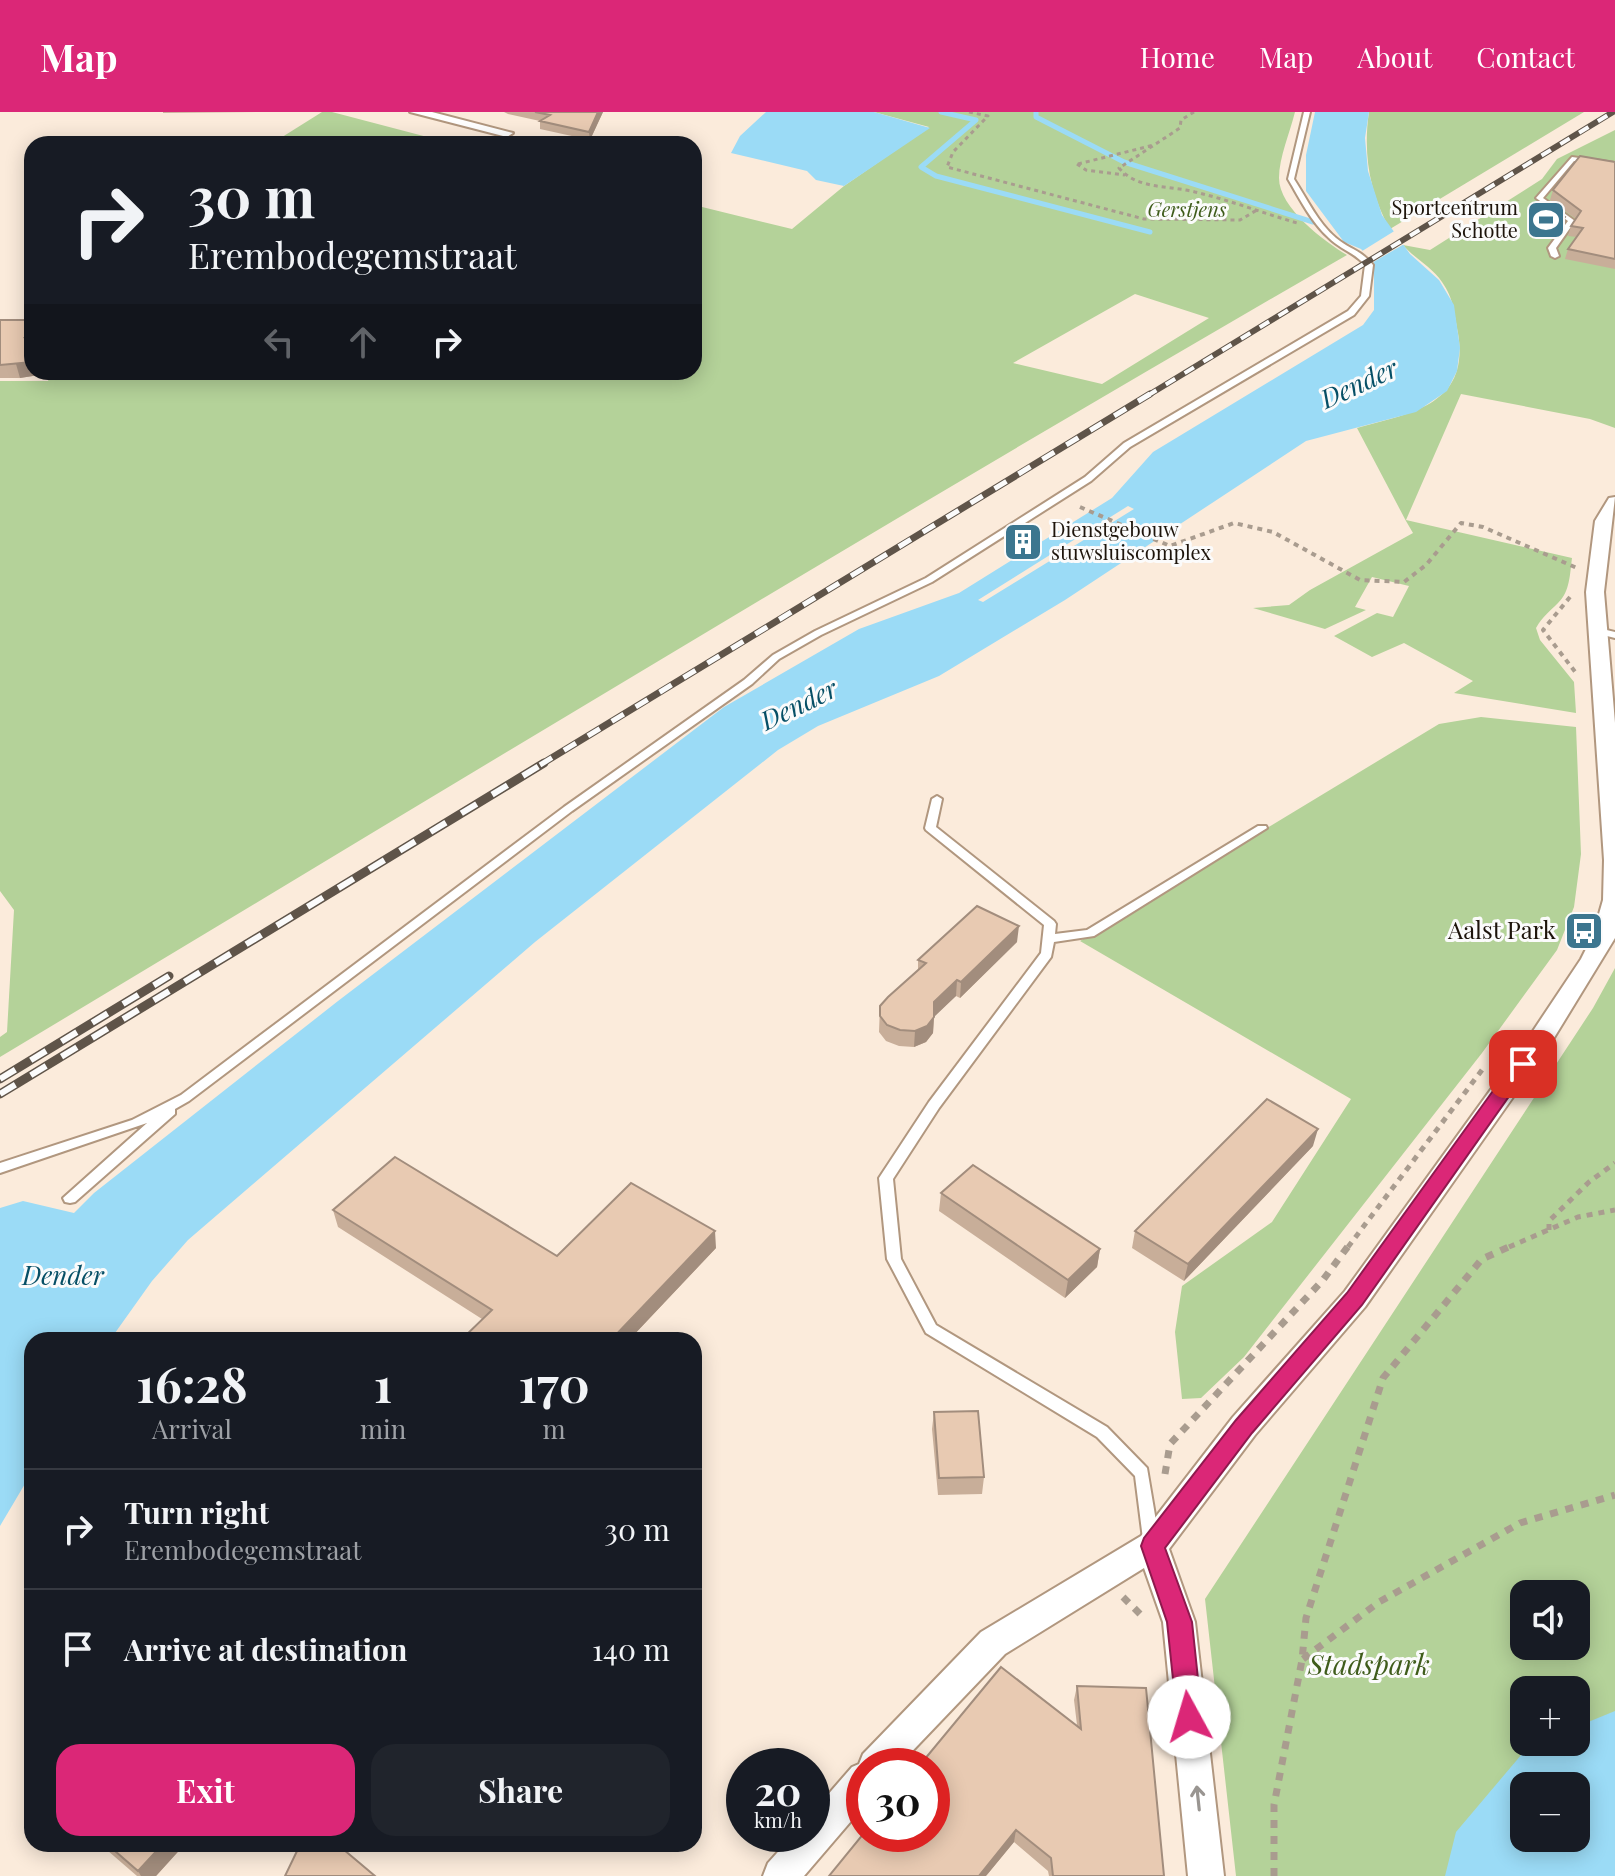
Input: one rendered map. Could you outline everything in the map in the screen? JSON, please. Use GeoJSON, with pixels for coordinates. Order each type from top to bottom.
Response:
{"type":"FeatureCollection","features":[{"type":"Feature","properties":{"kind":"street"},"geometry":{"type":"LineString","coordinates":[[416,112],[507,133]]}},
{"type":"Feature","properties":{"kind":"street"},"geometry":{"type":"LineString","coordinates":[[892,1748],[993,1643],[1152,1546],[1244,1426],[1355,1299],[1540,1040],[1592,961],[1605,935],[1614,900],[1607,633],[1595,592],[1610,512]]}},
{"type":"Feature","properties":{"kind":"street"},"geometry":{"type":"LineString","coordinates":[[1152,1546],[1179,1622],[1206,1876]]}},
{"type":"Feature","properties":{"kind":"street"},"geometry":{"type":"LineString","coordinates":[[781,1876],[846,1800]]}},
{"type":"Feature","properties":{"kind":"lane"},"geometry":{"type":"LineString","coordinates":[[70,1198],[185,1098],[568,809],[748,682],[776,657],[818,633],[929,580],[1088,479],[1127,445],[1351,313],[1365,296],[1369,265],[1358,251],[1333,239],[1318,223],[1291,179],[1307,112]]}},
{"type":"Feature","properties":{"kind":"lane"},"geometry":{"type":"LineString","coordinates":[[1555,256],[1552,248],[1572,221],[1539,198],[1572,159],[1612,164],[1615,155]]}},
{"type":"Feature","properties":{"kind":"lane"},"geometry":{"type":"LineString","coordinates":[[937,799],[930,828],[1050,924],[1047,954],[934,1105],[886,1178],[894,1259],[931,1329],[1102,1432],[1142,1473],[1152,1546]]}},
{"type":"Feature","properties":{"kind":"lane"},"geometry":{"type":"LineString","coordinates":[[1048,939],[1090,933],[1262,828]]}},
{"type":"Feature","properties":{"kind":"lane"},"geometry":{"type":"LineString","coordinates":[[0,1168],[137,1123],[185,1098]]}},
{"type":"Feature","properties":{"kind":"path"},"geometry":{"type":"LineString","coordinates":[[969,112],[988,116],[953,152],[947,167],[970,175],[1144,219],[1240,220],[1257,210]]}},
{"type":"Feature","properties":{"kind":"path"},"geometry":{"type":"LineString","coordinates":[[1125,175],[1119,168],[1148,153],[1154,145],[1180,128],[1181,120],[1194,112]]}},
{"type":"Feature","properties":{"kind":"path"},"geometry":{"type":"LineString","coordinates":[[1154,145],[1078,164],[1078,167],[1125,175],[1152,186],[1193,191],[1290,223],[1318,223]]}},
{"type":"Feature","properties":{"kind":"path"},"geometry":{"type":"LineString","coordinates":[[1059,498],[1170,546],[1234,523],[1273,532],[1360,580],[1404,582],[1426,565],[1461,523],[1483,527],[1578,569]]}},
{"type":"Feature","properties":{"kind":"path"},"geometry":{"type":"LineString","coordinates":[[1162,1488],[1170,1444],[1323,1280],[1490,1059]]}},
{"type":"Feature","properties":{"kind":"path"},"geometry":{"type":"LineString","coordinates":[[1549,1230],[1549,1221],[1589,1182],[1615,1163]]}},
{"type":"Feature","properties":{"kind":"path"},"geometry":{"type":"LineString","coordinates":[[1274,1876],[1274,1805],[1302,1660],[1306,1618],[1383,1378],[1482,1259],[1578,1217],[1615,1210]]}},
{"type":"Feature","properties":{"kind":"path"},"geometry":{"type":"LineString","coordinates":[[1302,1660],[1379,1602],[1520,1523],[1615,1495]]}},
{"type":"Feature","properties":{"kind":"green space"},"geometry":{"type":"Polygon","coordinates":[[[322,112],[332,112],[424,136],[284,136],[322,112]]]}},
{"type":"Feature","properties":{"kind":"green space","name":"Gerstjens"},"geometry":{"type":"Polygon","coordinates":[[[874,112],[1295,112],[1281,162],[1281,189],[1286,201],[1304,222],[1347,255],[840,553],[0,1057],[0,1037],[7,1032],[14,910],[0,891],[0,381],[702,380],[702,207],[792,229],[844,186],[929,127],[874,112]],[[1135,294],[1013,363],[1102,384],[1209,318],[1135,294]]]}},
{"type":"Feature","properties":{"kind":"green space"},"geometry":{"type":"Polygon","coordinates":[[[1369,112],[1584,112],[1390,229],[1377,201],[1369,172],[1369,112]]]}},
{"type":"Feature","properties":{"kind":"green space"},"geometry":{"type":"Polygon","coordinates":[[[1615,130],[1615,428],[1590,419],[1461,394],[1406,520],[1572,558],[1565,593],[1536,628],[1540,640],[1574,682],[1576,713],[1454,693],[1473,681],[1404,643],[1372,657],[1334,636],[1377,613],[1393,617],[1409,586],[1372,577],[1355,607],[1366,610],[1325,629],[1253,608],[1289,605],[1310,590],[1413,533],[1406,521],[1357,428],[1397,417],[1432,402],[1446,391],[1455,376],[1459,357],[1458,333],[1451,300],[1438,277],[1403,245],[1430,250],[1542,179],[1557,159],[1615,130]]]}},
{"type":"Feature","properties":{"kind":"green space"},"geometry":{"type":"Polygon","coordinates":[[[1481,717],[1576,727],[1581,854],[1574,907],[1557,950],[1482,1053],[1244,1357],[1201,1398],[1182,1399],[1175,1332],[1182,1286],[1272,1222],[1351,1099],[1080,941],[1439,724],[1481,717]]]}},
{"type":"Feature","properties":{"kind":"green space","name":"Stadspark"},"geometry":{"type":"Polygon","coordinates":[[[1615,968],[1615,1876],[1236,1876],[1205,1599],[1593,1008],[1615,968]]]}},
{"type":"Feature","properties":{"kind":"water"},"geometry":{"type":"Polygon","coordinates":[[[766,112],[874,112],[930,128],[844,186],[816,180],[807,171],[731,153],[740,136],[766,112]]]}},
{"type":"Feature","properties":{"kind":"water","name":"Dender"},"geometry":{"type":"Polygon","coordinates":[[[1315,112],[1369,112],[1365,138],[1368,171],[1382,215],[1410,254],[1439,280],[1454,305],[1460,348],[1457,371],[1447,391],[1416,412],[1306,441],[1065,600],[939,676],[818,726],[778,750],[535,942],[188,1240],[152,1281],[116,1332],[24,1332],[24,1486],[0,1526],[0,1208],[23,1201],[74,1213],[94,1193],[338,1001],[724,707],[859,629],[959,593],[1112,498],[1153,452],[1363,325],[1374,310],[1374,263],[1361,249],[1344,242],[1306,191],[1306,155],[1315,112]],[[1128,506],[978,600],[983,602],[1134,509],[1128,506]]]}},
{"type":"Feature","properties":{"kind":"water"},"geometry":{"type":"Polygon","coordinates":[[[1615,1711],[1615,1876],[1445,1876],[1456,1832],[1520,1756],[1590,1756],[1590,1721],[1615,1711]]]}},
{"type":"Feature","properties":{"kind":"pier"},"geometry":{"type":"Polygon","coordinates":[[[1396,230],[1406,243],[1370,264],[1359,253],[1396,230]]]}},
{"type":"Feature","properties":{"kind":"building"},"geometry":{"type":"Polygon","coordinates":[[[535,112],[598,112],[589,132],[540,121],[550,115],[535,112]]]}},
{"type":"Feature","properties":{"kind":"building"},"geometry":{"type":"Polygon","coordinates":[[[1580,156],[1615,162],[1615,259],[1568,249],[1583,228],[1571,226],[1581,211],[1553,190],[1580,156]]]}},
{"type":"Feature","properties":{"kind":"building"},"geometry":{"type":"Polygon","coordinates":[[[1552,208],[1565,217],[1556,229],[1536,227],[1552,208]]]}},
{"type":"Feature","properties":{"kind":"building"},"geometry":{"type":"Polygon","coordinates":[[[0,320],[24,320],[24,363],[0,365],[0,320]]]}},
{"type":"Feature","properties":{"kind":"building"},"geometry":{"type":"Polygon","coordinates":[[[977,906],[1019,926],[961,982],[957,980],[934,1002],[934,1017],[927,1026],[915,1031],[887,1025],[880,1016],[880,1006],[926,963],[918,960],[977,906]]]}},
{"type":"Feature","properties":{"kind":"building"},"geometry":{"type":"Polygon","coordinates":[[[1267,1099],[1318,1129],[1188,1264],[1135,1231],[1267,1099]]]}},
{"type":"Feature","properties":{"kind":"building"},"geometry":{"type":"Polygon","coordinates":[[[395,1157],[557,1256],[631,1183],[715,1231],[619,1332],[469,1332],[492,1310],[333,1210],[395,1157]]]}},
{"type":"Feature","properties":{"kind":"building"},"geometry":{"type":"Polygon","coordinates":[[[973,1165],[1100,1249],[1068,1280],[941,1193],[973,1165]]]}},
{"type":"Feature","properties":{"kind":"building"},"geometry":{"type":"Polygon","coordinates":[[[978,1411],[984,1477],[939,1478],[934,1412],[978,1411]]]}},
{"type":"Feature","properties":{"kind":"building"},"geometry":{"type":"Polygon","coordinates":[[[1001,1667],[1081,1729],[1077,1686],[1146,1688],[1164,1876],[1053,1876],[1051,1858],[1016,1830],[979,1876],[829,1876],[849,1852],[950,1852],[950,1748],[934,1748],[1001,1667]]]}},
{"type":"Feature","properties":{"kind":"building"},"geometry":{"type":"Polygon","coordinates":[[[116,1852],[156,1852],[138,1871],[116,1852]]]}},
{"type":"Feature","properties":{"kind":"building"},"geometry":{"type":"Polygon","coordinates":[[[297,1852],[346,1852],[375,1876],[285,1876],[297,1852]]]}},
{"type":"Feature","properties":{"kind":"waterway"},"geometry":{"type":"LineString","coordinates":[[941,112],[976,120],[921,167],[936,176],[1150,232]]}},
{"type":"Feature","properties":{"kind":"waterway"},"geometry":{"type":"LineString","coordinates":[[1036,112],[1036,117],[1124,162],[1313,222]]}},
{"type":"Feature","properties":{"kind":"railway"},"geometry":{"type":"LineString","coordinates":[[1147,396],[1613,112]]}},
{"type":"Feature","properties":{"kind":"railway"},"geometry":{"type":"LineString","coordinates":[[540,765],[1150,394]]}},
{"type":"Feature","properties":{"kind":"railway"},"geometry":{"type":"LineString","coordinates":[[0,1094],[544,763]]}},
{"type":"Feature","properties":{"kind":"railway"},"geometry":{"type":"LineString","coordinates":[[0,1079],[169,976]]}},
{"type":"Feature","properties":{"kind":"place","name":"Sportcentrum Schotte"},"geometry":{"type":"Point","coordinates":[1546,220]}},
{"type":"Feature","properties":{"kind":"place","name":"Dienstgebouw stuwsluiscomplex"},"geometry":{"type":"Point","coordinates":[1023,542]}},
{"type":"Feature","properties":{"kind":"place","name":"Aalst Park"},"geometry":{"type":"Point","coordinates":[1584,931]}},
{"type":"Feature","properties":{"kind":"route"},"geometry":{"type":"LineString","coordinates":[[1189,1717],[1179,1622],[1152,1546],[1244,1426],[1355,1299],[1523,1064]]}}]}
